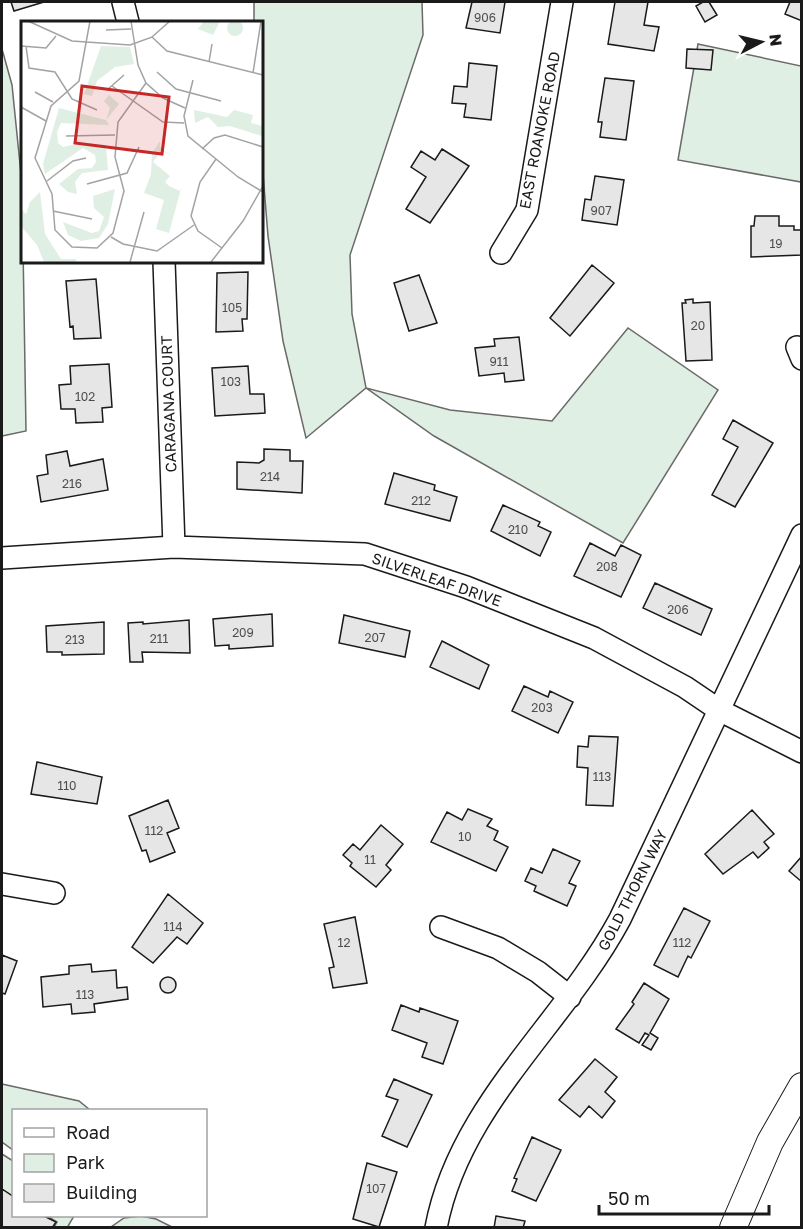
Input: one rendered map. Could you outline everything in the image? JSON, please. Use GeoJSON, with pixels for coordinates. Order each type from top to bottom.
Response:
{"type":"FeatureCollection","features":[{"type":"Feature","properties":{"kind":"street"},"geometry":{"type":"LineString","coordinates":[[123,2],[128,21]]}},
{"type":"Feature","properties":{"kind":"street","name":"EAST ROANOKE ROAD"},"geometry":{"type":"LineString","coordinates":[[501,253],[527,210],[562,2]]}},
{"type":"Feature","properties":{"kind":"street","name":"CARAGANA COURT"},"geometry":{"type":"LineString","coordinates":[[164,262],[174,547]]}},
{"type":"Feature","properties":{"kind":"street","name":"GOLD THORN WAY"},"geometry":{"type":"LineString","coordinates":[[436,1227],[446,1186],[464,1143],[510,1074],[603,951],[620,919],[801,535]]}},
{"type":"Feature","properties":{"kind":"street","name":"SILVERLEAF DRIVE"},"geometry":{"type":"LineString","coordinates":[[2,558],[174,547],[365,554],[466,587],[594,638],[685,687],[719,710],[801,752]]}},
{"type":"Feature","properties":{"kind":"street"},"geometry":{"type":"LineString","coordinates":[[2,884],[54,893]]}},
{"type":"Feature","properties":{"kind":"street"},"geometry":{"type":"LineString","coordinates":[[441,927],[498,948],[538,972],[570,997]]}},
{"type":"Feature","properties":{"kind":"street"},"geometry":{"type":"LineString","coordinates":[[733,1227],[770,1142],[801,1086]]}},
{"type":"Feature","properties":{"kind":"green space"},"geometry":{"type":"Polygon","coordinates":[[[254,2],[422,2],[423,35],[350,255],[352,314],[366,388],[306,438],[283,341],[268,236],[262,161],[262,21],[254,21],[254,2]]]}},
{"type":"Feature","properties":{"kind":"green space"},"geometry":{"type":"Polygon","coordinates":[[[698,44],[801,66],[801,182],[678,160],[698,44]]]}},
{"type":"Feature","properties":{"kind":"green space"},"geometry":{"type":"Polygon","coordinates":[[[2,49],[12,85],[21,174],[26,431],[2,436],[2,49]]]}},
{"type":"Feature","properties":{"kind":"green space"},"geometry":{"type":"Polygon","coordinates":[[[628,328],[718,390],[623,543],[434,436],[366,388],[450,410],[552,421],[628,328]]]}},
{"type":"Feature","properties":{"kind":"green space"},"geometry":{"type":"Polygon","coordinates":[[[2,1084],[79,1101],[89,1109],[12,1109],[12,1149],[2,1142],[2,1084]]]}},
{"type":"Feature","properties":{"kind":"green space"},"geometry":{"type":"Polygon","coordinates":[[[2,1154],[12,1160],[12,1196],[2,1189],[2,1154]]]}},
{"type":"Feature","properties":{"kind":"green space"},"geometry":{"type":"Polygon","coordinates":[[[49,1217],[73,1217],[67,1228],[54,1227],[57,1222],[49,1217]]]}},
{"type":"Feature","properties":{"kind":"green space"},"geometry":{"type":"Polygon","coordinates":[[[146,1217],[172,1227],[111,1227],[124,1218],[146,1217]]]}},
{"type":"Feature","properties":{"kind":"building"},"geometry":{"type":"Polygon","coordinates":[[[11,2],[44,2],[14,11],[11,2]]]}},
{"type":"Feature","properties":{"kind":"building"},"geometry":{"type":"Polygon","coordinates":[[[472,2],[505,2],[500,33],[466,28],[472,2]]]}},
{"type":"Feature","properties":{"kind":"building"},"geometry":{"type":"Polygon","coordinates":[[[615,2],[648,2],[644,25],[659,27],[654,51],[608,44],[615,2]]]}},
{"type":"Feature","properties":{"kind":"building"},"geometry":{"type":"Polygon","coordinates":[[[709,2],[717,15],[705,22],[696,6],[709,2]]]}},
{"type":"Feature","properties":{"kind":"building"},"geometry":{"type":"Polygon","coordinates":[[[790,2],[802,2],[802,21],[785,14],[790,2]]]}},
{"type":"Feature","properties":{"kind":"building"},"geometry":{"type":"Polygon","coordinates":[[[687,49],[713,50],[711,70],[686,68],[687,49]]]}},
{"type":"Feature","properties":{"kind":"building"},"geometry":{"type":"Polygon","coordinates":[[[469,63],[497,66],[491,120],[464,117],[466,104],[452,103],[454,86],[467,87],[469,63]]]}},
{"type":"Feature","properties":{"kind":"building"},"geometry":{"type":"Polygon","coordinates":[[[605,78],[634,81],[626,140],[600,137],[602,122],[598,122],[605,78]]]}},
{"type":"Feature","properties":{"kind":"building"},"geometry":{"type":"Polygon","coordinates":[[[442,149],[469,166],[430,223],[406,209],[426,177],[411,167],[421,151],[435,160],[442,149]]]}},
{"type":"Feature","properties":{"kind":"building"},"geometry":{"type":"Polygon","coordinates":[[[595,176],[624,180],[617,225],[582,220],[585,199],[591,200],[595,176]]]}},
{"type":"Feature","properties":{"kind":"building"},"geometry":{"type":"Polygon","coordinates":[[[755,216],[779,216],[779,226],[794,226],[794,230],[802,230],[802,255],[751,257],[751,226],[754,226],[755,216]]]}},
{"type":"Feature","properties":{"kind":"building"},"geometry":{"type":"Polygon","coordinates":[[[592,265],[614,283],[570,336],[550,318],[592,265]]]}},
{"type":"Feature","properties":{"kind":"building"},"geometry":{"type":"Polygon","coordinates":[[[248,272],[247,319],[242,319],[243,331],[216,332],[217,273],[248,272]]]}},
{"type":"Feature","properties":{"kind":"building"},"geometry":{"type":"Polygon","coordinates":[[[419,275],[437,323],[409,331],[394,283],[419,275]]]}},
{"type":"Feature","properties":{"kind":"building"},"geometry":{"type":"Polygon","coordinates":[[[96,279],[101,338],[74,339],[73,326],[70,327],[66,281],[96,279]]]}},
{"type":"Feature","properties":{"kind":"building"},"geometry":{"type":"Polygon","coordinates":[[[693,299],[693,303],[710,302],[712,360],[686,361],[682,303],[693,299]]]}},
{"type":"Feature","properties":{"kind":"building"},"geometry":{"type":"Polygon","coordinates":[[[519,337],[524,380],[505,382],[504,373],[479,376],[475,348],[495,346],[494,339],[519,337]]]}},
{"type":"Feature","properties":{"kind":"building"},"geometry":{"type":"Polygon","coordinates":[[[109,364],[112,407],[102,408],[103,422],[76,423],[75,409],[61,409],[59,385],[71,384],[70,366],[109,364]]]}},
{"type":"Feature","properties":{"kind":"building"},"geometry":{"type":"Polygon","coordinates":[[[248,366],[250,394],[264,394],[265,413],[215,416],[212,368],[248,366]]]}},
{"type":"Feature","properties":{"kind":"building"},"geometry":{"type":"Polygon","coordinates":[[[733,420],[773,443],[735,507],[712,495],[738,447],[723,439],[733,420]]]}},
{"type":"Feature","properties":{"kind":"building"},"geometry":{"type":"Polygon","coordinates":[[[264,449],[290,450],[290,461],[303,461],[302,493],[237,489],[237,462],[259,463],[264,460],[264,449]]]}},
{"type":"Feature","properties":{"kind":"building"},"geometry":{"type":"Polygon","coordinates":[[[67,451],[70,466],[103,459],[108,490],[41,502],[37,476],[48,474],[46,455],[67,451]]]}},
{"type":"Feature","properties":{"kind":"building"},"geometry":{"type":"Polygon","coordinates":[[[394,473],[435,485],[434,490],[457,497],[450,521],[385,504],[394,473]]]}},
{"type":"Feature","properties":{"kind":"building"},"geometry":{"type":"Polygon","coordinates":[[[503,505],[540,522],[538,526],[551,532],[540,556],[491,531],[503,505]]]}},
{"type":"Feature","properties":{"kind":"building"},"geometry":{"type":"Polygon","coordinates":[[[590,543],[615,556],[621,545],[641,555],[621,597],[574,576],[590,543]]]}},
{"type":"Feature","properties":{"kind":"building"},"geometry":{"type":"Polygon","coordinates":[[[655,583],[712,609],[701,635],[643,608],[655,583]]]}},
{"type":"Feature","properties":{"kind":"building"},"geometry":{"type":"Polygon","coordinates":[[[272,614],[273,646],[229,649],[229,645],[215,646],[213,619],[272,614]]]}},
{"type":"Feature","properties":{"kind":"building"},"geometry":{"type":"Polygon","coordinates":[[[344,615],[410,631],[405,657],[339,643],[344,615]]]}},
{"type":"Feature","properties":{"kind":"building"},"geometry":{"type":"Polygon","coordinates":[[[189,620],[190,653],[142,652],[143,662],[130,662],[128,623],[189,620]]]}},
{"type":"Feature","properties":{"kind":"building"},"geometry":{"type":"Polygon","coordinates":[[[104,622],[104,654],[62,655],[62,652],[47,652],[46,626],[104,622]]]}},
{"type":"Feature","properties":{"kind":"building"},"geometry":{"type":"Polygon","coordinates":[[[442,641],[489,665],[479,689],[430,667],[442,641]]]}},
{"type":"Feature","properties":{"kind":"building"},"geometry":{"type":"Polygon","coordinates":[[[524,686],[548,697],[550,691],[573,702],[558,733],[512,711],[524,686]]]}},
{"type":"Feature","properties":{"kind":"building"},"geometry":{"type":"Polygon","coordinates":[[[589,736],[618,737],[613,806],[586,805],[588,768],[577,767],[578,746],[588,747],[589,736]]]}},
{"type":"Feature","properties":{"kind":"building"},"geometry":{"type":"Polygon","coordinates":[[[37,762],[102,777],[97,804],[31,794],[37,762]]]}},
{"type":"Feature","properties":{"kind":"building"},"geometry":{"type":"Polygon","coordinates":[[[168,800],[179,828],[167,833],[175,852],[150,862],[146,850],[142,851],[129,816],[168,800]]]}},
{"type":"Feature","properties":{"kind":"building"},"geometry":{"type":"Polygon","coordinates":[[[468,809],[492,819],[487,826],[498,831],[494,840],[508,847],[496,871],[431,842],[447,812],[462,820],[468,809]]]}},
{"type":"Feature","properties":{"kind":"building"},"geometry":{"type":"Polygon","coordinates":[[[752,810],[774,834],[764,842],[769,848],[758,858],[753,852],[723,874],[705,854],[752,810]]]}},
{"type":"Feature","properties":{"kind":"building"},"geometry":{"type":"Polygon","coordinates":[[[381,825],[403,844],[386,865],[391,870],[376,887],[350,866],[352,863],[343,855],[353,844],[360,850],[381,825]]]}},
{"type":"Feature","properties":{"kind":"building"},"geometry":{"type":"Polygon","coordinates":[[[553,849],[580,861],[569,883],[576,886],[567,906],[534,891],[536,886],[525,881],[531,868],[542,873],[553,849]]]}},
{"type":"Feature","properties":{"kind":"building"},"geometry":{"type":"Polygon","coordinates":[[[802,856],[802,882],[789,871],[802,856]]]}},
{"type":"Feature","properties":{"kind":"building"},"geometry":{"type":"Polygon","coordinates":[[[168,894],[203,923],[187,944],[177,937],[153,963],[132,947],[168,894]]]}},
{"type":"Feature","properties":{"kind":"building"},"geometry":{"type":"Polygon","coordinates":[[[684,908],[710,921],[691,958],[688,956],[678,977],[654,965],[684,908]]]}},
{"type":"Feature","properties":{"kind":"building"},"geometry":{"type":"Polygon","coordinates":[[[355,917],[367,983],[333,988],[329,968],[334,967],[324,924],[355,917]]]}},
{"type":"Feature","properties":{"kind":"building"},"geometry":{"type":"Polygon","coordinates":[[[2,955],[17,961],[5,994],[2,993],[2,955]]]}},
{"type":"Feature","properties":{"kind":"building"},"geometry":{"type":"Polygon","coordinates":[[[91,964],[92,972],[116,970],[117,988],[127,987],[128,999],[94,1004],[95,1012],[72,1014],[71,1004],[43,1007],[41,977],[69,974],[69,966],[91,964]]]}},
{"type":"Feature","properties":{"kind":"building"},"geometry":{"type":"Polygon","coordinates":[[[168,977],[176,985],[168,993],[160,985],[168,977]]]}},
{"type":"Feature","properties":{"kind":"building"},"geometry":{"type":"Polygon","coordinates":[[[644,983],[669,999],[650,1033],[658,1038],[651,1050],[642,1045],[649,1035],[645,1033],[639,1043],[616,1029],[634,1004],[632,1002],[644,983]]]}},
{"type":"Feature","properties":{"kind":"building"},"geometry":{"type":"Polygon","coordinates":[[[401,1005],[419,1012],[420,1008],[458,1021],[443,1064],[422,1057],[427,1043],[392,1030],[401,1005]]]}},
{"type":"Feature","properties":{"kind":"building"},"geometry":{"type":"Polygon","coordinates":[[[595,1059],[617,1077],[605,1092],[615,1101],[602,1118],[589,1106],[580,1117],[559,1100],[595,1059]]]}},
{"type":"Feature","properties":{"kind":"building"},"geometry":{"type":"Polygon","coordinates":[[[394,1079],[432,1095],[407,1147],[382,1136],[398,1100],[386,1096],[394,1079]]]}},
{"type":"Feature","properties":{"kind":"building"},"geometry":{"type":"Polygon","coordinates":[[[532,1137],[561,1150],[536,1201],[512,1191],[517,1179],[514,1178],[532,1137]]]}},
{"type":"Feature","properties":{"kind":"building"},"geometry":{"type":"Polygon","coordinates":[[[367,1163],[397,1172],[379,1227],[353,1219],[367,1163]]]}},
{"type":"Feature","properties":{"kind":"building"},"geometry":{"type":"Polygon","coordinates":[[[2,1189],[12,1196],[12,1217],[46,1217],[56,1222],[52,1228],[2,1228],[2,1189]]]}},
{"type":"Feature","properties":{"kind":"building"},"geometry":{"type":"Polygon","coordinates":[[[496,1216],[525,1221],[523,1228],[494,1228],[496,1216]]]}}]}
